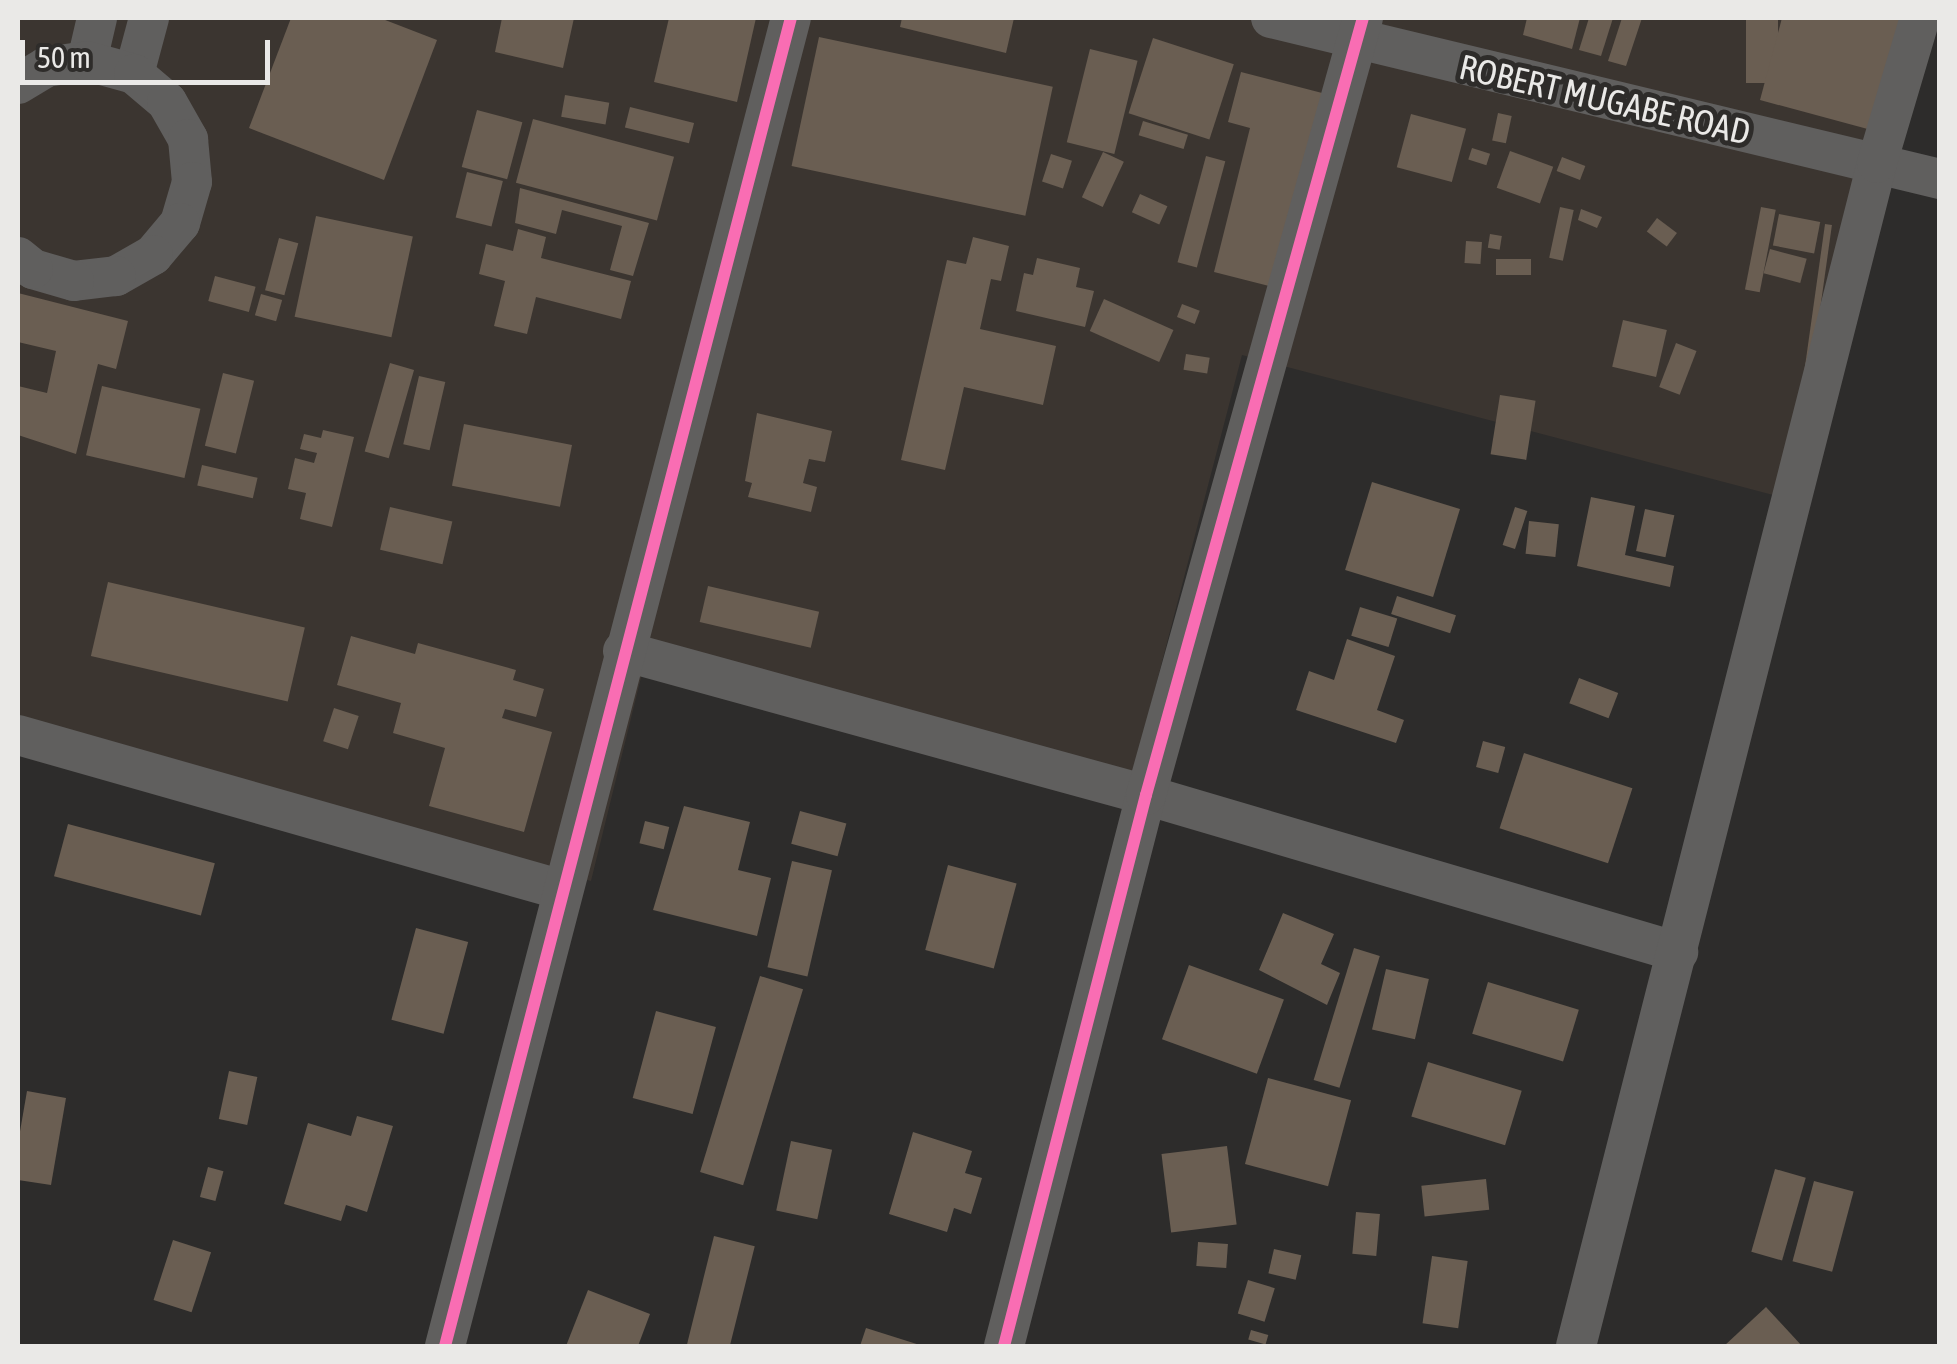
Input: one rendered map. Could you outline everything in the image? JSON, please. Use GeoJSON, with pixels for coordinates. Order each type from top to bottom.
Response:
{"type":"FeatureCollection","features":[{"type":"Feature","properties":{"kind":"street"},"geometry":{"type":"LineString","coordinates":[[88,61],[97,18]]}},
{"type":"Feature","properties":{"kind":"street"},"geometry":{"type":"LineString","coordinates":[[134,74],[149,18]]}},
{"type":"Feature","properties":{"kind":"street"},"geometry":{"type":"LineString","coordinates":[[445,1346],[623,650],[791,18]]}},
{"type":"Feature","properties":{"kind":"street","name":"ROBERT MUGABE ROAD"},"geometry":{"type":"LineString","coordinates":[[1271,18],[1360,29],[1940,180]]}},
{"type":"Feature","properties":{"kind":"street"},"geometry":{"type":"LineString","coordinates":[[1576,1346],[1878,163],[1920,18]]}},
{"type":"Feature","properties":{"kind":"street"},"geometry":{"type":"LineString","coordinates":[[1004,1346],[1146,795],[1360,29]]}},
{"type":"Feature","properties":{"kind":"street"},"geometry":{"type":"LineString","coordinates":[[18,84],[46,67],[88,61],[134,74],[167,102],[188,139],[192,182],[180,222],[154,255],[116,276],[74,280],[34,269],[18,257]]}},
{"type":"Feature","properties":{"kind":"street"},"geometry":{"type":"LineString","coordinates":[[623,650],[1146,795],[1678,952]]}},
{"type":"Feature","properties":{"kind":"street"},"geometry":{"type":"LineString","coordinates":[[18,736],[562,890]]}},
{"type":"Feature","properties":{"kind":"shaded area"},"geometry":{"type":"Polygon","coordinates":[[[18,18],[1907,18],[1777,496],[1242,355],[1132,777],[650,641],[591,881],[18,733],[18,18]]]}},
{"type":"Feature","properties":{"kind":"building"},"geometry":{"type":"Polygon","coordinates":[[[291,18],[380,18],[437,40],[384,180],[249,128],[291,18]]]}},
{"type":"Feature","properties":{"kind":"building"},"geometry":{"type":"Polygon","coordinates":[[[502,18],[574,18],[563,68],[495,52],[502,18]]]}},
{"type":"Feature","properties":{"kind":"building"},"geometry":{"type":"Polygon","coordinates":[[[669,18],[756,18],[737,102],[654,82],[669,18]]]}},
{"type":"Feature","properties":{"kind":"building"},"geometry":{"type":"Polygon","coordinates":[[[902,18],[1014,18],[1006,53],[900,27],[902,18]]]}},
{"type":"Feature","properties":{"kind":"building"},"geometry":{"type":"Polygon","coordinates":[[[1527,18],[1580,18],[1572,49],[1523,35],[1527,18]]]}},
{"type":"Feature","properties":{"kind":"building"},"geometry":{"type":"Polygon","coordinates":[[[1589,18],[1613,18],[1601,56],[1579,50],[1589,18]]]}},
{"type":"Feature","properties":{"kind":"building"},"geometry":{"type":"Polygon","coordinates":[[[1622,18],[1642,18],[1626,66],[1608,61],[1622,18]]]}},
{"type":"Feature","properties":{"kind":"building"},"geometry":{"type":"Polygon","coordinates":[[[1746,18],[1778,18],[1778,83],[1746,83],[1746,18]]]}},
{"type":"Feature","properties":{"kind":"building"},"geometry":{"type":"Polygon","coordinates":[[[1782,18],[1906,18],[1875,131],[1760,100],[1782,18]]]}},
{"type":"Feature","properties":{"kind":"building"},"geometry":{"type":"Polygon","coordinates":[[[819,37],[1053,87],[1025,216],[792,166],[819,37]]]}},
{"type":"Feature","properties":{"kind":"building"},"geometry":{"type":"Polygon","coordinates":[[[1153,38],[1234,64],[1209,139],[1129,113],[1153,38]]]}},
{"type":"Feature","properties":{"kind":"building"},"geometry":{"type":"Polygon","coordinates":[[[1090,49],[1138,61],[1114,154],[1067,142],[1090,49]]]}},
{"type":"Feature","properties":{"kind":"building"},"geometry":{"type":"Polygon","coordinates":[[[1241,72],[1326,94],[1277,288],[1214,272],[1250,128],[1228,122],[1241,72]]]}},
{"type":"Feature","properties":{"kind":"building"},"geometry":{"type":"Polygon","coordinates":[[[565,95],[609,103],[605,124],[561,117],[565,95]]]}},
{"type":"Feature","properties":{"kind":"building"},"geometry":{"type":"Polygon","coordinates":[[[630,107],[694,123],[689,143],[625,127],[630,107]]]}},
{"type":"Feature","properties":{"kind":"building"},"geometry":{"type":"Polygon","coordinates":[[[477,110],[522,122],[507,179],[462,167],[477,110]]]}},
{"type":"Feature","properties":{"kind":"building"},"geometry":{"type":"Polygon","coordinates":[[[1498,113],[1512,116],[1506,143],[1492,140],[1498,113]]]}},
{"type":"Feature","properties":{"kind":"building"},"geometry":{"type":"Polygon","coordinates":[[[1411,114],[1466,129],[1452,182],[1397,167],[1411,114]]]}},
{"type":"Feature","properties":{"kind":"building"},"geometry":{"type":"Polygon","coordinates":[[[533,119],[674,157],[657,221],[516,183],[533,119]]]}},
{"type":"Feature","properties":{"kind":"building"},"geometry":{"type":"Polygon","coordinates":[[[1143,121],[1188,135],[1184,149],[1139,135],[1143,121]]]}},
{"type":"Feature","properties":{"kind":"building"},"geometry":{"type":"Polygon","coordinates":[[[1472,148],[1490,154],[1486,165],[1468,159],[1472,148]]]}},
{"type":"Feature","properties":{"kind":"building"},"geometry":{"type":"Polygon","coordinates":[[[1510,151],[1553,167],[1540,203],[1497,188],[1510,151]]]}},
{"type":"Feature","properties":{"kind":"building"},"geometry":{"type":"Polygon","coordinates":[[[1103,152],[1124,162],[1103,207],[1082,197],[1103,152]]]}},
{"type":"Feature","properties":{"kind":"building"},"geometry":{"type":"Polygon","coordinates":[[[1051,154],[1072,161],[1063,188],[1042,182],[1051,154]]]}},
{"type":"Feature","properties":{"kind":"building"},"geometry":{"type":"Polygon","coordinates":[[[1206,156],[1225,161],[1197,267],[1178,262],[1206,156]]]}},
{"type":"Feature","properties":{"kind":"building"},"geometry":{"type":"Polygon","coordinates":[[[1562,157],[1585,166],[1580,180],[1557,171],[1562,157]]]}},
{"type":"Feature","properties":{"kind":"building"},"geometry":{"type":"Polygon","coordinates":[[[467,172],[503,181],[492,227],[456,218],[467,172]]]}},
{"type":"Feature","properties":{"kind":"building"},"geometry":{"type":"Polygon","coordinates":[[[520,188],[649,223],[633,276],[610,270],[622,226],[562,210],[556,234],[515,223],[520,188]]]}},
{"type":"Feature","properties":{"kind":"building"},"geometry":{"type":"Polygon","coordinates":[[[1140,194],[1167,206],[1159,224],[1132,212],[1140,194]]]}},
{"type":"Feature","properties":{"kind":"building"},"geometry":{"type":"Polygon","coordinates":[[[1560,207],[1574,210],[1563,261],[1549,258],[1560,207]]]}},
{"type":"Feature","properties":{"kind":"building"},"geometry":{"type":"Polygon","coordinates":[[[1761,207],[1776,210],[1760,292],[1745,289],[1761,207]]]}},
{"type":"Feature","properties":{"kind":"building"},"geometry":{"type":"Polygon","coordinates":[[[1581,209],[1602,217],[1597,228],[1578,220],[1581,209]]]}},
{"type":"Feature","properties":{"kind":"building"},"geometry":{"type":"Polygon","coordinates":[[[1779,214],[1820,222],[1814,253],[1773,245],[1779,214]]]}},
{"type":"Feature","properties":{"kind":"building"},"geometry":{"type":"Polygon","coordinates":[[[316,216],[413,237],[391,337],[295,317],[316,216]]]}},
{"type":"Feature","properties":{"kind":"building"},"geometry":{"type":"Polygon","coordinates":[[[1657,218],[1677,233],[1667,247],[1647,232],[1657,218]]]}},
{"type":"Feature","properties":{"kind":"building"},"geometry":{"type":"Polygon","coordinates":[[[1825,224],[1832,225],[1806,408],[1799,407],[1825,224]]]}},
{"type":"Feature","properties":{"kind":"building"},"geometry":{"type":"Polygon","coordinates":[[[518,229],[546,237],[541,258],[631,281],[621,319],[536,297],[527,334],[494,326],[505,281],[479,274],[486,244],[513,251],[518,229]]]}},
{"type":"Feature","properties":{"kind":"building"},"geometry":{"type":"Polygon","coordinates":[[[1490,234],[1502,236],[1500,250],[1488,248],[1490,234]]]}},
{"type":"Feature","properties":{"kind":"building"},"geometry":{"type":"Polygon","coordinates":[[[973,237],[1009,246],[1001,281],[991,279],[980,329],[1056,346],[1043,405],[964,387],[945,470],[901,460],[947,260],[966,264],[973,237]]]}},
{"type":"Feature","properties":{"kind":"building"},"geometry":{"type":"Polygon","coordinates":[[[279,238],[298,243],[284,295],[265,290],[279,238]]]}},
{"type":"Feature","properties":{"kind":"building"},"geometry":{"type":"Polygon","coordinates":[[[1466,241],[1482,242],[1480,264],[1464,263],[1466,241]]]}},
{"type":"Feature","properties":{"kind":"building"},"geometry":{"type":"Polygon","coordinates":[[[1770,249],[1807,259],[1800,283],[1764,273],[1770,249]]]}},
{"type":"Feature","properties":{"kind":"building"},"geometry":{"type":"Polygon","coordinates":[[[1037,258],[1080,268],[1076,287],[1094,291],[1085,327],[1016,311],[1024,273],[1033,275],[1037,258]]]}},
{"type":"Feature","properties":{"kind":"building"},"geometry":{"type":"Polygon","coordinates":[[[1496,259],[1531,259],[1531,275],[1496,275],[1496,259]]]}},
{"type":"Feature","properties":{"kind":"building"},"geometry":{"type":"Polygon","coordinates":[[[215,276],[256,287],[249,312],[208,301],[215,276]]]}},
{"type":"Feature","properties":{"kind":"building"},"geometry":{"type":"Polygon","coordinates":[[[18,293],[128,321],[116,369],[98,364],[76,454],[18,435],[18,386],[47,393],[56,351],[18,342],[18,293]]]}},
{"type":"Feature","properties":{"kind":"building"},"geometry":{"type":"Polygon","coordinates":[[[261,294],[282,300],[276,321],[255,315],[261,294]]]}},
{"type":"Feature","properties":{"kind":"building"},"geometry":{"type":"Polygon","coordinates":[[[1104,299],[1173,330],[1159,362],[1090,331],[1104,299]]]}},
{"type":"Feature","properties":{"kind":"building"},"geometry":{"type":"Polygon","coordinates":[[[1182,304],[1200,311],[1195,324],[1177,317],[1182,304]]]}},
{"type":"Feature","properties":{"kind":"building"},"geometry":{"type":"Polygon","coordinates":[[[1623,320],[1667,330],[1656,377],[1612,367],[1623,320]]]}},
{"type":"Feature","properties":{"kind":"building"},"geometry":{"type":"Polygon","coordinates":[[[1676,343],[1697,351],[1680,395],[1659,387],[1676,343]]]}},
{"type":"Feature","properties":{"kind":"building"},"geometry":{"type":"Polygon","coordinates":[[[1186,354],[1210,358],[1207,374],[1183,370],[1186,354]]]}},
{"type":"Feature","properties":{"kind":"building"},"geometry":{"type":"Polygon","coordinates":[[[390,363],[414,370],[389,458],[365,451],[390,363]]]}},
{"type":"Feature","properties":{"kind":"building"},"geometry":{"type":"Polygon","coordinates":[[[223,373],[254,381],[236,454],[205,446],[223,373]]]}},
{"type":"Feature","properties":{"kind":"building"},"geometry":{"type":"Polygon","coordinates":[[[419,376],[445,382],[430,450],[403,444],[419,376]]]}},
{"type":"Feature","properties":{"kind":"building"},"geometry":{"type":"Polygon","coordinates":[[[102,386],[200,409],[184,478],[86,455],[102,386]]]}},
{"type":"Feature","properties":{"kind":"building"},"geometry":{"type":"Polygon","coordinates":[[[1500,395],[1536,401],[1526,460],[1491,454],[1500,395]]]}},
{"type":"Feature","properties":{"kind":"building"},"geometry":{"type":"Polygon","coordinates":[[[757,413],[832,431],[825,462],[809,459],[803,483],[817,487],[811,512],[748,497],[752,483],[745,481],[757,413]]]}},
{"type":"Feature","properties":{"kind":"building"},"geometry":{"type":"Polygon","coordinates":[[[464,424],[572,445],[560,507],[452,486],[464,424]]]}},
{"type":"Feature","properties":{"kind":"building"},"geometry":{"type":"Polygon","coordinates":[[[323,430],[354,437],[332,527],[300,519],[306,493],[288,489],[295,458],[314,463],[317,453],[300,449],[304,434],[321,438],[323,430]]]}},
{"type":"Feature","properties":{"kind":"building"},"geometry":{"type":"Polygon","coordinates":[[[202,465],[258,478],[253,498],[197,485],[202,465]]]}},
{"type":"Feature","properties":{"kind":"building"},"geometry":{"type":"Polygon","coordinates":[[[1372,482],[1460,509],[1433,597],[1345,570],[1372,482]]]}},
{"type":"Feature","properties":{"kind":"building"},"geometry":{"type":"Polygon","coordinates":[[[1591,497],[1635,506],[1625,555],[1674,566],[1670,587],[1577,566],[1591,497]]]}},
{"type":"Feature","properties":{"kind":"building"},"geometry":{"type":"Polygon","coordinates":[[[390,507],[452,521],[442,564],[380,550],[390,507]]]}},
{"type":"Feature","properties":{"kind":"building"},"geometry":{"type":"Polygon","coordinates":[[[1515,507],[1527,511],[1515,549],[1503,545],[1515,507]]]}},
{"type":"Feature","properties":{"kind":"building"},"geometry":{"type":"Polygon","coordinates":[[[1645,509],[1674,515],[1665,557],[1636,551],[1645,509]]]}},
{"type":"Feature","properties":{"kind":"building"},"geometry":{"type":"Polygon","coordinates":[[[1529,521],[1559,524],[1555,557],[1526,554],[1529,521]]]}},
{"type":"Feature","properties":{"kind":"building"},"geometry":{"type":"Polygon","coordinates":[[[108,582],[305,627],[288,701],[91,656],[108,582]]]}},
{"type":"Feature","properties":{"kind":"building"},"geometry":{"type":"Polygon","coordinates":[[[708,586],[819,612],[811,648],[700,622],[708,586]]]}},
{"type":"Feature","properties":{"kind":"building"},"geometry":{"type":"Polygon","coordinates":[[[1397,596],[1456,615],[1450,633],[1391,614],[1397,596]]]}},
{"type":"Feature","properties":{"kind":"building"},"geometry":{"type":"Polygon","coordinates":[[[1360,607],[1397,618],[1389,647],[1351,636],[1360,607]]]}},
{"type":"Feature","properties":{"kind":"building"},"geometry":{"type":"Polygon","coordinates":[[[351,636],[415,654],[418,643],[516,670],[513,680],[544,689],[536,717],[505,709],[502,718],[552,732],[524,832],[429,806],[445,748],[393,733],[401,703],[337,685],[351,636]]]}},
{"type":"Feature","properties":{"kind":"building"},"geometry":{"type":"Polygon","coordinates":[[[1347,639],[1395,656],[1377,710],[1404,720],[1396,743],[1296,710],[1309,671],[1334,680],[1347,639]]]}},
{"type":"Feature","properties":{"kind":"building"},"geometry":{"type":"Polygon","coordinates":[[[1579,678],[1618,693],[1609,718],[1569,703],[1579,678]]]}},
{"type":"Feature","properties":{"kind":"building"},"geometry":{"type":"Polygon","coordinates":[[[334,708],[359,716],[348,749],[323,741],[334,708]]]}},
{"type":"Feature","properties":{"kind":"building"},"geometry":{"type":"Polygon","coordinates":[[[1483,741],[1505,747],[1498,773],[1476,767],[1483,741]]]}},
{"type":"Feature","properties":{"kind":"building"},"geometry":{"type":"Polygon","coordinates":[[[1524,753],[1632,788],[1608,863],[1500,828],[1524,753]]]}},
{"type":"Feature","properties":{"kind":"building"},"geometry":{"type":"Polygon","coordinates":[[[684,806],[750,822],[738,870],[771,878],[757,936],[653,910],[684,806]]]}},
{"type":"Feature","properties":{"kind":"building"},"geometry":{"type":"Polygon","coordinates":[[[800,811],[846,823],[838,856],[791,844],[800,811]]]}},
{"type":"Feature","properties":{"kind":"building"},"geometry":{"type":"Polygon","coordinates":[[[645,821],[669,827],[664,849],[639,843],[645,821]]]}},
{"type":"Feature","properties":{"kind":"building"},"geometry":{"type":"Polygon","coordinates":[[[68,824],[215,863],[201,916],[54,876],[68,824]]]}},
{"type":"Feature","properties":{"kind":"building"},"geometry":{"type":"Polygon","coordinates":[[[792,861],[832,870],[807,976],[767,967],[792,861]]]}},
{"type":"Feature","properties":{"kind":"building"},"geometry":{"type":"Polygon","coordinates":[[[948,865],[1017,883],[994,968],[925,950],[948,865]]]}},
{"type":"Feature","properties":{"kind":"building"},"geometry":{"type":"Polygon","coordinates":[[[1283,913],[1334,934],[1321,964],[1340,973],[1327,1005],[1259,970],[1283,913]]]}},
{"type":"Feature","properties":{"kind":"building"},"geometry":{"type":"Polygon","coordinates":[[[416,928],[468,942],[444,1034],[391,1020],[416,928]]]}},
{"type":"Feature","properties":{"kind":"building"},"geometry":{"type":"Polygon","coordinates":[[[1354,948],[1380,956],[1339,1088],[1314,1080],[1354,948]]]}},
{"type":"Feature","properties":{"kind":"building"},"geometry":{"type":"Polygon","coordinates":[[[1189,965],[1284,1000],[1257,1074],[1162,1039],[1189,965]]]}},
{"type":"Feature","properties":{"kind":"building"},"geometry":{"type":"Polygon","coordinates":[[[1386,969],[1429,979],[1415,1039],[1372,1029],[1386,969]]]}},
{"type":"Feature","properties":{"kind":"building"},"geometry":{"type":"Polygon","coordinates":[[[760,976],[803,989],[743,1185],[700,1172],[760,976]]]}},
{"type":"Feature","properties":{"kind":"building"},"geometry":{"type":"Polygon","coordinates":[[[1488,982],[1579,1010],[1563,1061],[1472,1034],[1488,982]]]}},
{"type":"Feature","properties":{"kind":"building"},"geometry":{"type":"Polygon","coordinates":[[[656,1011],[716,1027],[693,1114],[633,1098],[656,1011]]]}},
{"type":"Feature","properties":{"kind":"building"},"geometry":{"type":"Polygon","coordinates":[[[1428,1062],[1522,1091],[1505,1145],[1411,1117],[1428,1062]]]}},
{"type":"Feature","properties":{"kind":"building"},"geometry":{"type":"Polygon","coordinates":[[[229,1071],[257,1077],[247,1125],[219,1119],[229,1071]]]}},
{"type":"Feature","properties":{"kind":"building"},"geometry":{"type":"Polygon","coordinates":[[[1268,1078],[1351,1100],[1328,1186],[1245,1164],[1268,1078]]]}},
{"type":"Feature","properties":{"kind":"building"},"geometry":{"type":"Polygon","coordinates":[[[27,1091],[66,1098],[51,1185],[18,1180],[18,1143],[27,1091]]]}},
{"type":"Feature","properties":{"kind":"building"},"geometry":{"type":"Polygon","coordinates":[[[357,1116],[393,1126],[367,1212],[346,1205],[341,1221],[284,1204],[308,1123],[351,1136],[357,1116]]]}},
{"type":"Feature","properties":{"kind":"building"},"geometry":{"type":"Polygon","coordinates":[[[913,1132],[972,1151],[965,1173],[982,1178],[971,1214],[954,1208],[947,1232],[889,1214],[913,1132]]]}},
{"type":"Feature","properties":{"kind":"building"},"geometry":{"type":"Polygon","coordinates":[[[791,1141],[832,1150],[817,1219],[776,1210],[791,1141]]]}},
{"type":"Feature","properties":{"kind":"building"},"geometry":{"type":"Polygon","coordinates":[[[1227,1146],[1237,1224],[1171,1232],[1161,1154],[1227,1146]]]}},
{"type":"Feature","properties":{"kind":"building"},"geometry":{"type":"Polygon","coordinates":[[[208,1167],[223,1171],[215,1201],[200,1197],[208,1167]]]}},
{"type":"Feature","properties":{"kind":"building"},"geometry":{"type":"Polygon","coordinates":[[[1775,1169],[1806,1178],[1782,1260],[1751,1252],[1775,1169]]]}},
{"type":"Feature","properties":{"kind":"building"},"geometry":{"type":"Polygon","coordinates":[[[1486,1179],[1489,1210],[1425,1217],[1421,1186],[1486,1179]]]}},
{"type":"Feature","properties":{"kind":"building"},"geometry":{"type":"Polygon","coordinates":[[[1814,1181],[1854,1192],[1832,1272],[1793,1261],[1814,1181]]]}},
{"type":"Feature","properties":{"kind":"building"},"geometry":{"type":"Polygon","coordinates":[[[1356,1212],[1380,1214],[1376,1256],[1352,1254],[1356,1212]]]}},
{"type":"Feature","properties":{"kind":"building"},"geometry":{"type":"Polygon","coordinates":[[[714,1236],[755,1246],[730,1346],[687,1346],[714,1236]]]}},
{"type":"Feature","properties":{"kind":"building"},"geometry":{"type":"Polygon","coordinates":[[[173,1240],[211,1252],[192,1312],[154,1300],[173,1240]]]}},
{"type":"Feature","properties":{"kind":"building"},"geometry":{"type":"Polygon","coordinates":[[[1198,1242],[1228,1244],[1226,1268],[1196,1266],[1198,1242]]]}},
{"type":"Feature","properties":{"kind":"building"},"geometry":{"type":"Polygon","coordinates":[[[1274,1249],[1301,1255],[1296,1280],[1268,1273],[1274,1249]]]}},
{"type":"Feature","properties":{"kind":"building"},"geometry":{"type":"Polygon","coordinates":[[[1432,1256],[1468,1261],[1458,1328],[1423,1323],[1432,1256]]]}},
{"type":"Feature","properties":{"kind":"building"},"geometry":{"type":"Polygon","coordinates":[[[1248,1280],[1275,1288],[1265,1322],[1238,1313],[1248,1280]]]}},
{"type":"Feature","properties":{"kind":"building"},"geometry":{"type":"Polygon","coordinates":[[[588,1290],[650,1314],[638,1346],[566,1346],[588,1290]]]}},
{"type":"Feature","properties":{"kind":"building"},"geometry":{"type":"Polygon","coordinates":[[[1766,1307],[1802,1346],[1724,1346],[1766,1307]]]}},
{"type":"Feature","properties":{"kind":"building"},"geometry":{"type":"Polygon","coordinates":[[[866,1328],[923,1346],[860,1346],[866,1328]]]}},
{"type":"Feature","properties":{"kind":"building"},"geometry":{"type":"Polygon","coordinates":[[[1251,1330],[1268,1335],[1266,1345],[1248,1340],[1251,1330]]]}},
{"type":"Feature","properties":{"kind":"cycle path"},"geometry":{"type":"LineString","coordinates":[[445,1346],[791,18]]}},
{"type":"Feature","properties":{"kind":"cycle path"},"geometry":{"type":"LineString","coordinates":[[1004,1346],[1146,795],[1363,18]]}}]}
